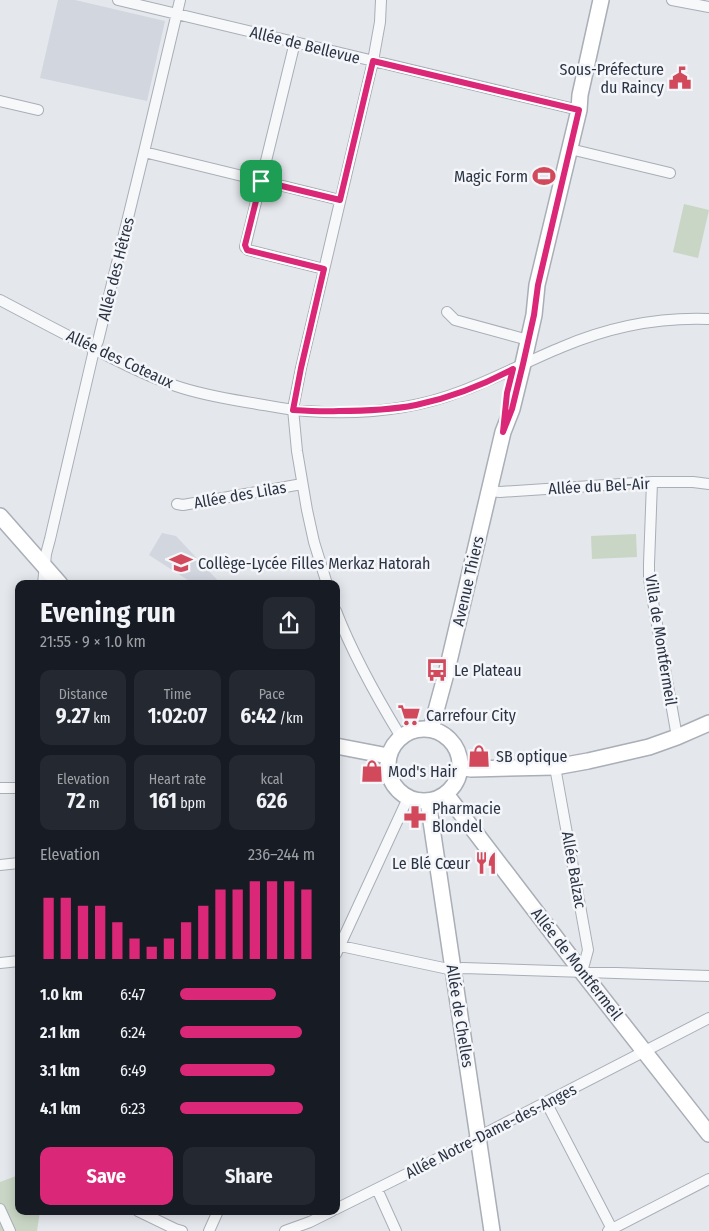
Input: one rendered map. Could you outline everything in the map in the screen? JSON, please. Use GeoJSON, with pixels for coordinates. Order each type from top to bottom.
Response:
{"type":"FeatureCollection","features":[{"type":"Feature","properties":{"kind":"main road","name":"Avenue Thiers"},"geometry":{"type":"LineString","coordinates":[[431,729],[447,670],[503,432],[507,393],[518,366],[524,339],[527,311],[538,285],[570,150],[601,0]]}},
{"type":"Feature","properties":{"kind":"main road","name":"Avenue Thiers"},"geometry":{"type":"LineString","coordinates":[[579,110],[586,96],[610,0]]}},
{"type":"Feature","properties":{"kind":"main road"},"geometry":{"type":"LineString","coordinates":[[2,524],[56,580]]}},
{"type":"Feature","properties":{"kind":"main road"},"geometry":{"type":"LineString","coordinates":[[460,767],[471,770],[555,767],[649,747],[709,723]]}},
{"type":"Feature","properties":{"kind":"main road"},"geometry":{"type":"LineString","coordinates":[[420,728],[431,729],[440,732],[454,743],[459,756],[458,780],[453,788],[437,799],[417,801],[408,798],[398,791],[392,782],[388,771],[388,756],[393,746],[410,731],[420,728]]}},
{"type":"Feature","properties":{"kind":"main road"},"geometry":{"type":"LineString","coordinates":[[340,747],[388,756]]}},
{"type":"Feature","properties":{"kind":"main road","name":"Allée de Montfermeil"},"geometry":{"type":"LineString","coordinates":[[446,794],[709,1134]]}},
{"type":"Feature","properties":{"kind":"main road","name":"Allée de Chelles"},"geometry":{"type":"LineString","coordinates":[[428,801],[492,1231]]}},
{"type":"Feature","properties":{"kind":"street","name":"Allée de Bellevue"},"geometry":{"type":"LineString","coordinates":[[118,0],[579,110]]}},
{"type":"Feature","properties":{"kind":"street","name":"Allée des Hêtres"},"geometry":{"type":"LineString","coordinates":[[44,567],[94,350],[98,341],[180,0]]}},
{"type":"Feature","properties":{"kind":"street"},"geometry":{"type":"LineString","coordinates":[[326,580],[314,542],[302,484],[293,410],[301,368],[373,61],[380,22],[381,0]]}},
{"type":"Feature","properties":{"kind":"street"},"geometry":{"type":"LineString","coordinates":[[672,0],[709,7]]}},
{"type":"Feature","properties":{"kind":"street"},"geometry":{"type":"LineString","coordinates":[[295,42],[245,245],[248,250],[324,269]]}},
{"type":"Feature","properties":{"kind":"street"},"geometry":{"type":"LineString","coordinates":[[0,101],[38,110]]}},
{"type":"Feature","properties":{"kind":"street"},"geometry":{"type":"LineString","coordinates":[[570,150],[670,173]]}},
{"type":"Feature","properties":{"kind":"street"},"geometry":{"type":"LineString","coordinates":[[144,152],[340,200]]}},
{"type":"Feature","properties":{"kind":"street","name":"Allée des Coteaux"},"geometry":{"type":"LineString","coordinates":[[0,300],[94,350],[175,386],[205,394],[305,411],[370,411],[414,405],[461,391],[576,342],[622,327],[654,321],[687,318],[709,319]]}},
{"type":"Feature","properties":{"kind":"street"},"geometry":{"type":"LineString","coordinates":[[447,312],[454,320],[524,339]]}},
{"type":"Feature","properties":{"kind":"street","name":"Allée du Bel-Air"},"geometry":{"type":"LineString","coordinates":[[489,491],[500,492],[652,482],[709,484]]}},
{"type":"Feature","properties":{"kind":"street","name":"Villa de Montfermeil"},"geometry":{"type":"LineString","coordinates":[[652,482],[649,578],[677,737]]}},
{"type":"Feature","properties":{"kind":"street","name":"Allée des Lilas"},"geometry":{"type":"LineString","coordinates":[[177,504],[183,505],[302,484]]}},
{"type":"Feature","properties":{"kind":"street"},"geometry":{"type":"LineString","coordinates":[[42,580],[44,567]]}},
{"type":"Feature","properties":{"kind":"street"},"geometry":{"type":"LineString","coordinates":[[340,622],[371,688],[401,737]]}},
{"type":"Feature","properties":{"kind":"street","name":"Allée Balzac"},"geometry":{"type":"LineString","coordinates":[[555,767],[588,950],[582,972]]}},
{"type":"Feature","properties":{"kind":"street"},"geometry":{"type":"LineString","coordinates":[[0,788],[15,788]]}},
{"type":"Feature","properties":{"kind":"street"},"geometry":{"type":"LineString","coordinates":[[340,944],[408,798]]}},
{"type":"Feature","properties":{"kind":"street"},"geometry":{"type":"LineString","coordinates":[[0,866],[15,864]]}},
{"type":"Feature","properties":{"kind":"street"},"geometry":{"type":"LineString","coordinates":[[340,948],[453,970],[464,968],[709,976]]}},
{"type":"Feature","properties":{"kind":"street"},"geometry":{"type":"LineString","coordinates":[[0,963],[15,961]]}},
{"type":"Feature","properties":{"kind":"street","name":"Allée Notre-Dame-des-Anges"},"geometry":{"type":"LineString","coordinates":[[340,1207],[472,1142],[478,1137],[709,1018]]}},
{"type":"Feature","properties":{"kind":"street"},"geometry":{"type":"LineString","coordinates":[[546,1102],[610,1230],[709,1179]]}},
{"type":"Feature","properties":{"kind":"street"},"geometry":{"type":"LineString","coordinates":[[377,1189],[396,1231]]}},
{"type":"Feature","properties":{"kind":"street"},"geometry":{"type":"LineString","coordinates":[[0,1209],[10,1231]]}},
{"type":"Feature","properties":{"kind":"street"},"geometry":{"type":"LineString","coordinates":[[146,1215],[182,1231]]}},
{"type":"Feature","properties":{"kind":"street"},"geometry":{"type":"LineString","coordinates":[[209,1231],[216,1215]]}},
{"type":"Feature","properties":{"kind":"street"},"geometry":{"type":"LineString","coordinates":[[285,1231],[311,1227],[327,1215]]}},
{"type":"Feature","properties":{"kind":"shaded area"},"geometry":{"type":"Polygon","coordinates":[[[58,0],[75,0],[165,21],[147,101],[40,78],[58,0]]]}},
{"type":"Feature","properties":{"kind":"shaded area","name":"Collège-Lycée Filles Merkaz Hatorah"},"geometry":{"type":"Polygon","coordinates":[[[162,533],[176,536],[217,580],[188,580],[149,555],[162,533]]]}},
{"type":"Feature","properties":{"kind":"green space"},"geometry":{"type":"Polygon","coordinates":[[[684,204],[709,210],[698,258],[673,252],[684,204]]]}},
{"type":"Feature","properties":{"kind":"green space"},"geometry":{"type":"Polygon","coordinates":[[[636,534],[637,557],[592,559],[591,536],[636,534]]]}},
{"type":"Feature","properties":{"kind":"green space"},"geometry":{"type":"Polygon","coordinates":[[[15,1176],[15,1215],[39,1215],[37,1231],[0,1231],[0,1182],[15,1176]]]}},
{"type":"Feature","properties":{"kind":"place","name":"Sous-Préfecture du Raincy"},"geometry":{"type":"Point","coordinates":[680,78]}},
{"type":"Feature","properties":{"kind":"place","name":"Magic Form"},"geometry":{"type":"Point","coordinates":[544,176]}},
{"type":"Feature","properties":{"kind":"place","name":"Collège-Lycée Filles Merkaz Hatorah"},"geometry":{"type":"Point","coordinates":[181,563]}},
{"type":"Feature","properties":{"kind":"place","name":"Le Plateau"},"geometry":{"type":"Point","coordinates":[437,670]}},
{"type":"Feature","properties":{"kind":"place","name":"Carrefour City"},"geometry":{"type":"Point","coordinates":[409,715]}},
{"type":"Feature","properties":{"kind":"place","name":"SB optique"},"geometry":{"type":"Point","coordinates":[479,756]}},
{"type":"Feature","properties":{"kind":"place","name":"Mod's Hair"},"geometry":{"type":"Point","coordinates":[372,771]}},
{"type":"Feature","properties":{"kind":"place","name":"Pharmacie Blondel"},"geometry":{"type":"Point","coordinates":[415,817]}},
{"type":"Feature","properties":{"kind":"place","name":"Le Blé Cœur"},"geometry":{"type":"Point","coordinates":[486,863]}},
{"type":"Feature","properties":{"kind":"route"},"geometry":{"type":"LineString","coordinates":[[373,61],[579,110],[538,285],[534,315],[523,364],[512,409],[503,432],[507,393],[513,369],[461,391],[414,405],[355,411],[293,410],[324,269],[246,249],[245,245],[261,181],[340,200],[373,61]]}}]}
